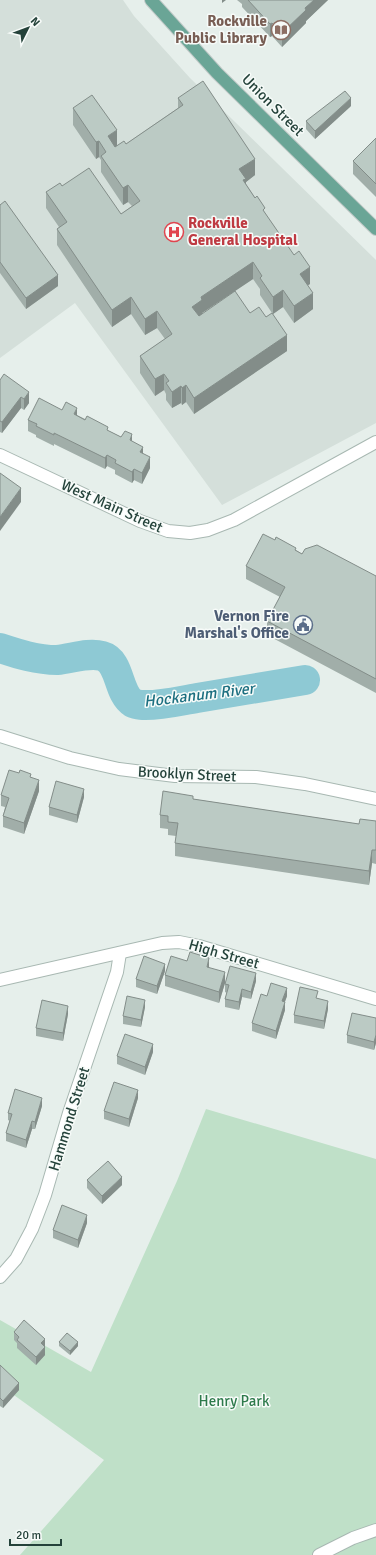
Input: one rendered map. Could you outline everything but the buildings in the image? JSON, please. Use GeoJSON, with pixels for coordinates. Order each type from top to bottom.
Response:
{"type":"FeatureCollection","features":[{"type":"Feature","properties":{"kind":"main road","name":"Union Street"},"geometry":{"type":"LineString","coordinates":[[151,0],[217,73],[376,229]]}},
{"type":"Feature","properties":{"kind":"street","name":"West Main Street"},"geometry":{"type":"LineString","coordinates":[[0,455],[140,521],[168,531],[190,533],[208,530],[234,520],[376,442]]}},
{"type":"Feature","properties":{"kind":"street","name":"Brooklyn Street"},"geometry":{"type":"LineString","coordinates":[[0,736],[70,758],[119,769],[175,776],[256,777],[305,784],[376,799]]}},
{"type":"Feature","properties":{"kind":"street","name":"High Street"},"geometry":{"type":"LineString","coordinates":[[0,980],[171,942],[188,943],[376,999]]}},
{"type":"Feature","properties":{"kind":"street","name":"Hammond Street"},"geometry":{"type":"LineString","coordinates":[[0,1277],[16,1258],[32,1229],[45,1195],[69,1112],[117,972],[120,953]]}},
{"type":"Feature","properties":{"kind":"street"},"geometry":{"type":"LineString","coordinates":[[319,1555],[353,1538],[376,1530]]}},
{"type":"Feature","properties":{"kind":"shaded area","name":"Rockville General Hospital"},"geometry":{"type":"Polygon","coordinates":[[[0,0],[123,0],[134,16],[190,78],[376,260],[376,423],[222,505],[75,303],[0,358],[0,0]]]}},
{"type":"Feature","properties":{"kind":"green space","name":"Henry Park"},"geometry":{"type":"Polygon","coordinates":[[[206,1109],[376,1159],[376,1555],[20,1555],[104,1460],[0,1385],[0,1320],[91,1372],[177,1181],[206,1109]]]}},
{"type":"Feature","properties":{"kind":"waterway","name":"Hockanum River"},"geometry":{"type":"LineString","coordinates":[[0,648],[28,656],[50,660],[91,655],[102,656],[113,664],[124,692],[128,698],[133,703],[141,705],[170,703],[305,680]]}},
{"type":"Feature","properties":{"kind":"place","name":"Rockville Public Library"},"geometry":{"type":"Point","coordinates":[281,30]}},
{"type":"Feature","properties":{"kind":"place","name":"Rockville General Hospital"},"geometry":{"type":"Point","coordinates":[174,232]}},
{"type":"Feature","properties":{"kind":"place","name":"Vernon Fire Marshal's Office"},"geometry":{"type":"Point","coordinates":[303,625]}}]}
